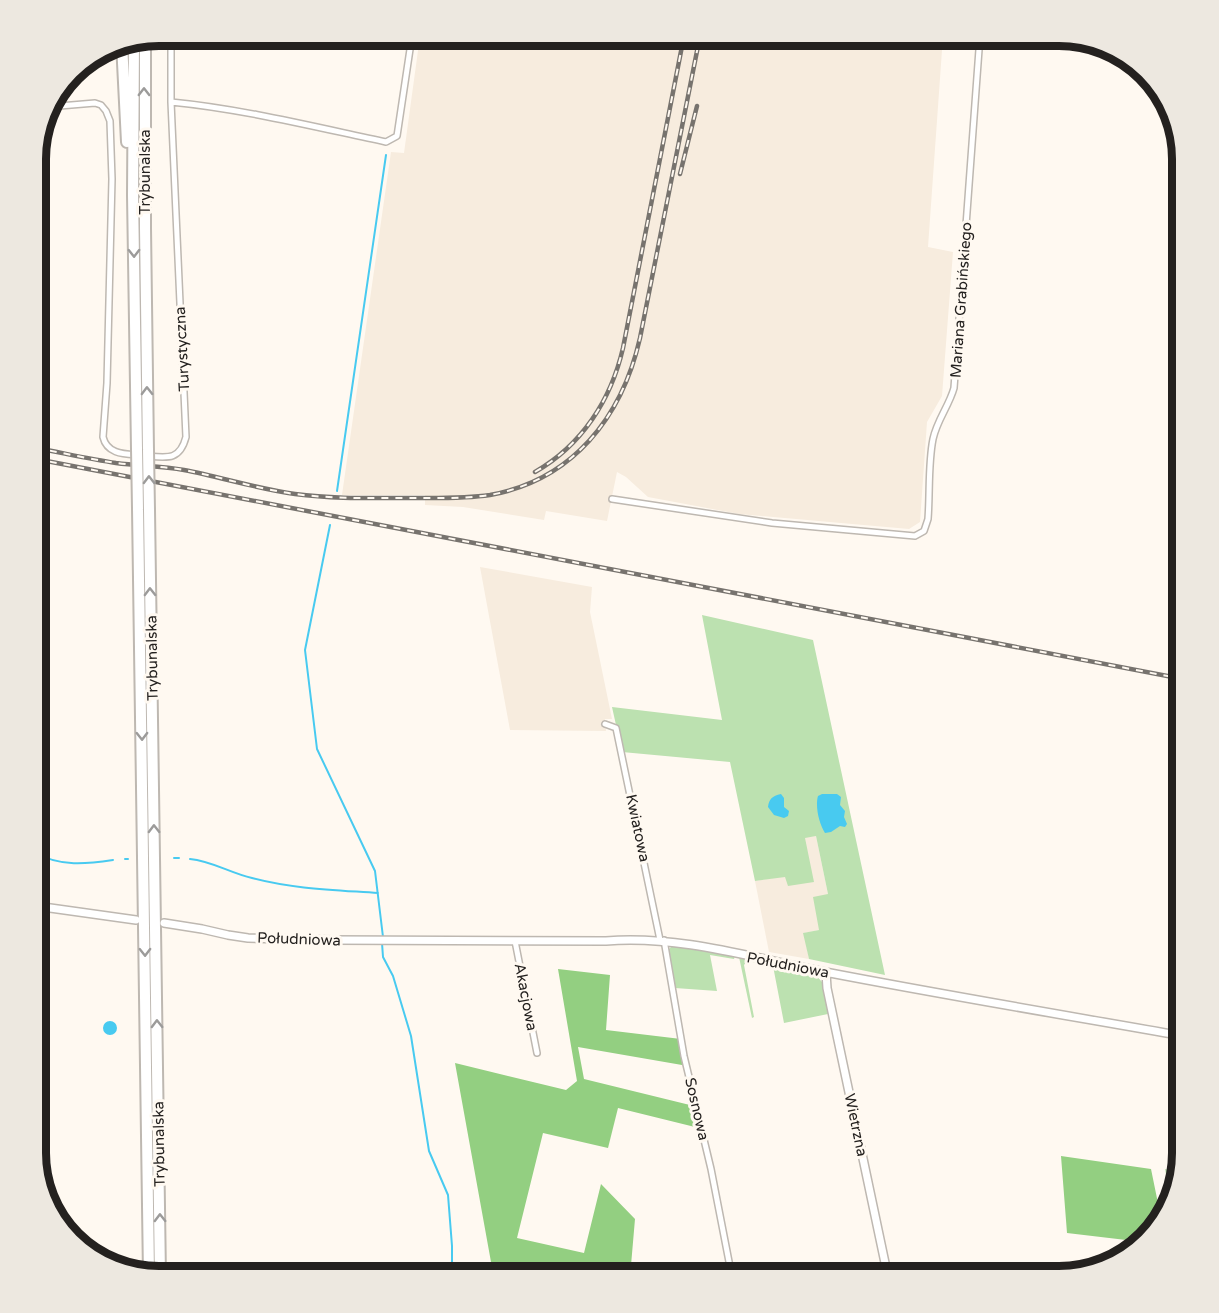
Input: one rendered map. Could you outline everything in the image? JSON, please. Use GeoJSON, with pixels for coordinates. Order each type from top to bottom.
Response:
{"type":"FeatureCollection","features":[{"type":"Feature","properties":{"kind":"highway","name":"Trybunalska"},"geometry":{"type":"LineString","coordinates":[[142,450],[145,48]]}},
{"type":"Feature","properties":{"kind":"highway","name":"Trybunalska"},"geometry":{"type":"LineString","coordinates":[[134,50],[133,195],[142,450],[160,1266]]}},
{"type":"Feature","properties":{"kind":"highway"},"geometry":{"type":"LineString","coordinates":[[122,52],[125,120],[133,195]]}},
{"type":"Feature","properties":{"kind":"highway","name":"Trybunalska"},"geometry":{"type":"LineString","coordinates":[[143,510],[149,1266]]}},
{"type":"Feature","properties":{"kind":"street"},"geometry":{"type":"LineString","coordinates":[[171,47],[171,102],[261,116],[386,142],[397,136],[410,47]]}},
{"type":"Feature","properties":{"kind":"street","name":"Mariana Grabińskiego"},"geometry":{"type":"LineString","coordinates":[[612,499],[784,524],[915,537],[924,531],[928,519],[933,439],[954,388],[979,47]]}},
{"type":"Feature","properties":{"kind":"street","name":"Turystyczna"},"geometry":{"type":"LineString","coordinates":[[60,106],[95,103],[101,105],[106,111],[110,122],[111,239],[107,383],[102,437],[105,445],[118,453],[165,458],[182,450],[186,437],[171,102]]}},
{"type":"Feature","properties":{"kind":"street","name":"Kwiatowa"},"geometry":{"type":"LineString","coordinates":[[605,724],[616,728],[662,940]]}},
{"type":"Feature","properties":{"kind":"street"},"geometry":{"type":"LineString","coordinates":[[46,907],[136,920]]}},
{"type":"Feature","properties":{"kind":"street","name":"Południowa"},"geometry":{"type":"LineString","coordinates":[[164,922],[222,934],[259,938],[662,940],[826,973],[1172,1034]]}},
{"type":"Feature","properties":{"kind":"street","name":"Sosnowa"},"geometry":{"type":"LineString","coordinates":[[662,940],[684,1056],[711,1169],[730,1266]]}},
{"type":"Feature","properties":{"kind":"street","name":"Akacjowa"},"geometry":{"type":"LineString","coordinates":[[515,941],[537,1053]]}},
{"type":"Feature","properties":{"kind":"street","name":"Wietrzna"},"geometry":{"type":"LineString","coordinates":[[826,973],[827,988],[886,1266]]}},
{"type":"Feature","properties":{"kind":"shaded area"},"geometry":{"type":"Polygon","coordinates":[[[418,47],[942,47],[928,247],[953,252],[942,396],[927,422],[920,522],[909,529],[739,514],[648,497],[617,472],[607,521],[546,511],[544,520],[463,507],[425,505],[425,495],[342,495],[391,152],[404,153],[418,47]]]}},
{"type":"Feature","properties":{"kind":"shaded area"},"geometry":{"type":"Polygon","coordinates":[[[480,567],[592,587],[590,612],[612,719],[605,719],[606,731],[510,730],[480,567]]]}},
{"type":"Feature","properties":{"kind":"shaded area"},"geometry":{"type":"Polygon","coordinates":[[[816,836],[828,894],[819,930],[804,933],[809,959],[769,952],[755,881],[785,876],[805,837],[816,836]]]}},
{"type":"Feature","properties":{"kind":"green space"},"geometry":{"type":"Polygon","coordinates":[[[702,615],[813,640],[885,975],[809,959],[803,933],[819,930],[813,897],[828,894],[816,836],[805,838],[814,882],[788,886],[785,877],[755,881],[730,762],[622,752],[612,707],[722,720],[702,615]]]}},
{"type":"Feature","properties":{"kind":"green space"},"geometry":{"type":"Polygon","coordinates":[[[674,944],[735,956],[734,959],[710,955],[717,991],[675,988],[668,950],[674,944]]]}},
{"type":"Feature","properties":{"kind":"green space"},"geometry":{"type":"Polygon","coordinates":[[[739,957],[815,974],[822,982],[828,1014],[784,1023],[773,966],[747,961],[744,965],[754,1017],[752,1018],[739,957]]]}},
{"type":"Feature","properties":{"kind":"green space"},"geometry":{"type":"Polygon","coordinates":[[[558,969],[610,975],[606,1030],[681,1039],[686,1061],[682,1065],[578,1047],[584,1079],[694,1106],[699,1128],[618,1108],[608,1148],[543,1133],[517,1238],[584,1253],[601,1184],[635,1219],[631,1266],[492,1266],[455,1063],[566,1090],[577,1081],[558,969]]]}},
{"type":"Feature","properties":{"kind":"green space"},"geometry":{"type":"Polygon","coordinates":[[[1061,1156],[1151,1169],[1159,1208],[1140,1234],[1131,1241],[1067,1233],[1061,1156]]]}},
{"type":"Feature","properties":{"kind":"green space"},"geometry":{"type":"Polygon","coordinates":[[[1165,1169],[1172,1170],[1168,1186],[1165,1169]]]}},
{"type":"Feature","properties":{"kind":"green space"},"geometry":{"type":"Polygon","coordinates":[[[631,1263],[648,1266],[631,1266],[631,1263]]]}},
{"type":"Feature","properties":{"kind":"water"},"geometry":{"type":"Polygon","coordinates":[[[781,794],[784,798],[784,807],[789,811],[788,816],[784,818],[774,815],[768,807],[772,798],[781,794]]]}},
{"type":"Feature","properties":{"kind":"water"},"geometry":{"type":"Polygon","coordinates":[[[837,794],[841,797],[840,805],[845,811],[844,817],[847,824],[845,827],[840,826],[825,833],[817,810],[818,796],[837,794]]]}},
{"type":"Feature","properties":{"kind":"water"},"geometry":{"type":"Polygon","coordinates":[[[107,1021],[113,1021],[117,1028],[113,1035],[107,1035],[103,1031],[103,1025],[107,1021]]]}},
{"type":"Feature","properties":{"kind":"waterway"},"geometry":{"type":"LineString","coordinates":[[337,491],[386,155]]}},
{"type":"Feature","properties":{"kind":"waterway"},"geometry":{"type":"LineString","coordinates":[[330,525],[305,650],[317,749],[375,871],[383,937]]}},
{"type":"Feature","properties":{"kind":"waterway"},"geometry":{"type":"LineString","coordinates":[[46,858],[54,861],[84,863],[113,860]]}},
{"type":"Feature","properties":{"kind":"waterway"},"geometry":{"type":"LineString","coordinates":[[174,858],[179,858]]}},
{"type":"Feature","properties":{"kind":"waterway"},"geometry":{"type":"LineString","coordinates":[[190,859],[206,862],[244,876],[283,885],[378,893]]}},
{"type":"Feature","properties":{"kind":"waterway"},"geometry":{"type":"LineString","coordinates":[[382,943],[383,957],[393,976],[411,1036],[429,1151],[448,1195],[452,1266]]}},
{"type":"Feature","properties":{"kind":"railway"},"geometry":{"type":"LineString","coordinates":[[535,472],[567,449],[580,435],[602,403],[618,367],[682,47]]}},
{"type":"Feature","properties":{"kind":"railway"},"geometry":{"type":"LineString","coordinates":[[47,450],[116,463],[184,470],[281,492],[323,497],[459,498],[480,496],[520,487],[546,475],[569,460],[607,418],[621,394],[632,367],[640,338],[698,47]]}},
{"type":"Feature","properties":{"kind":"railway"},"geometry":{"type":"LineString","coordinates":[[680,174],[697,106]]}},
{"type":"Feature","properties":{"kind":"railway"},"geometry":{"type":"LineString","coordinates":[[47,461],[1172,677]]}}]}
